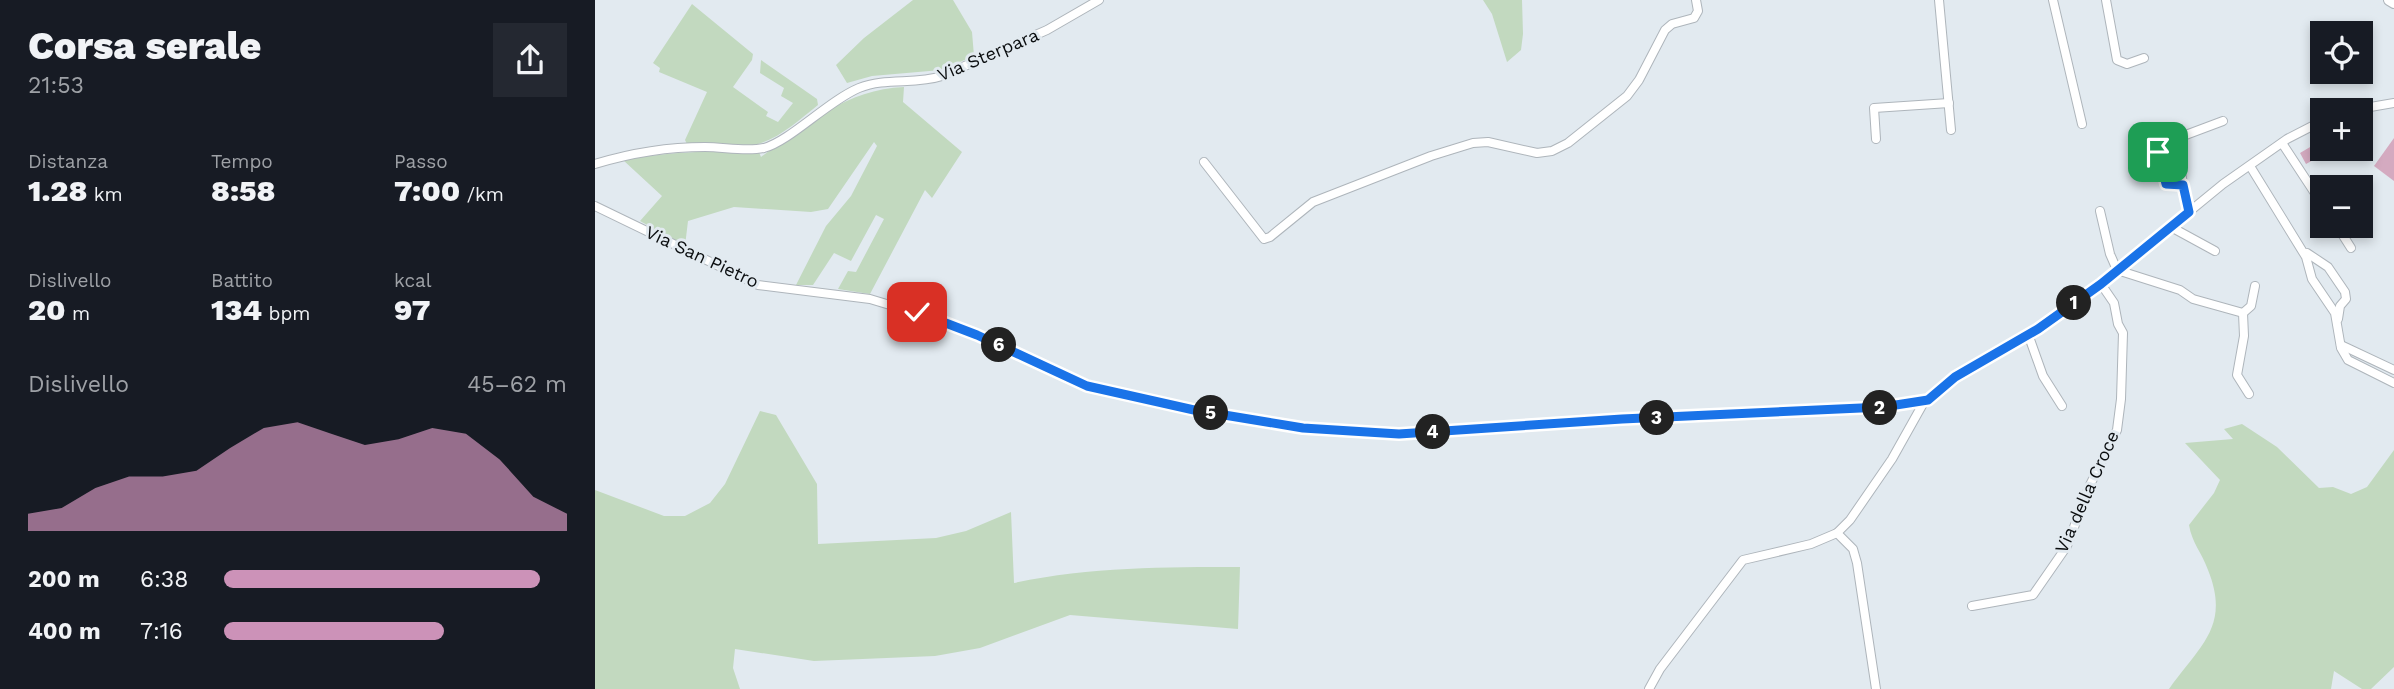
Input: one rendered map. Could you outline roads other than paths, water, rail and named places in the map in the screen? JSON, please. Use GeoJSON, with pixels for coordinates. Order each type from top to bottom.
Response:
{"type":"FeatureCollection","features":[{"type":"Feature","properties":{"kind":"street","name":"Via Sterpara"},"geometry":{"type":"LineString","coordinates":[[595,164],[655,150],[701,147],[763,148],[775,143],[839,97],[863,86],[887,81],[925,82],[942,76],[1047,30],[1099,0]]}},
{"type":"Feature","properties":{"kind":"street"},"geometry":{"type":"LineString","coordinates":[[1204,162],[1264,239],[1313,202],[1431,156],[1488,142],[1537,153],[1552,151],[1568,144],[1627,96],[1639,80],[1665,30],[1672,24],[1695,18],[1696,0]]}},
{"type":"Feature","properties":{"kind":"street"},"geometry":{"type":"LineString","coordinates":[[1939,0],[1951,130]]}},
{"type":"Feature","properties":{"kind":"street"},"geometry":{"type":"LineString","coordinates":[[2053,0],[2082,124]]}},
{"type":"Feature","properties":{"kind":"street"},"geometry":{"type":"LineString","coordinates":[[2106,0],[2116,59],[2125,64],[2144,58]]}},
{"type":"Feature","properties":{"kind":"street"},"geometry":{"type":"LineString","coordinates":[[2389,0],[2394,3]]}},
{"type":"Feature","properties":{"kind":"street"},"geometry":{"type":"LineString","coordinates":[[1876,139],[1874,108],[1949,103]]}},
{"type":"Feature","properties":{"kind":"street"},"geometry":{"type":"LineString","coordinates":[[2373,107],[2394,103]]}},
{"type":"Feature","properties":{"kind":"street"},"geometry":{"type":"LineString","coordinates":[[2189,212],[2175,139],[2224,121]]}},
{"type":"Feature","properties":{"kind":"street"},"geometry":{"type":"LineString","coordinates":[[1649,689],[1660,669],[1743,560],[1785,552],[1837,533],[1850,520],[1892,459],[1924,402],[1955,377],[2028,334],[2101,284],[2250,166],[2282,143],[2310,128]]}},
{"type":"Feature","properties":{"kind":"street"},"geometry":{"type":"LineString","coordinates":[[2282,143],[2310,186]]}},
{"type":"Feature","properties":{"kind":"street"},"geometry":{"type":"LineString","coordinates":[[2175,147],[2158,152],[2166,184],[2183,185]]}},
{"type":"Feature","properties":{"kind":"street"},"geometry":{"type":"LineString","coordinates":[[2250,166],[2302,249],[2312,279],[2335,313],[2341,345],[2348,360],[2394,383]]}},
{"type":"Feature","properties":{"kind":"street","name":"Via San Pietro"},"geometry":{"type":"LineString","coordinates":[[595,206],[758,285],[870,299],[946,322],[1087,386],[1194,410],[1303,428],[1399,434],[1622,419],[1883,407],[1924,402]]}},
{"type":"Feature","properties":{"kind":"street"},"geometry":{"type":"LineString","coordinates":[[2100,211],[2110,254],[2117,270],[2180,290],[2193,299],[2243,313],[2250,309],[2255,286]]}},
{"type":"Feature","properties":{"kind":"street"},"geometry":{"type":"LineString","coordinates":[[2171,227],[2215,251]]}},
{"type":"Feature","properties":{"kind":"street"},"geometry":{"type":"LineString","coordinates":[[2345,238],[2351,248]]}},
{"type":"Feature","properties":{"kind":"street"},"geometry":{"type":"LineString","coordinates":[[2302,249],[2328,267],[2345,292],[2346,299],[2339,311],[2337,325]]}},
{"type":"Feature","properties":{"kind":"street","name":"Via della Croce"},"geometry":{"type":"LineString","coordinates":[[1972,606],[2033,595],[2067,546],[2089,487],[2117,430],[2123,338],[2114,303],[2101,284]]}},
{"type":"Feature","properties":{"kind":"street"},"geometry":{"type":"LineString","coordinates":[[2243,313],[2244,336],[2237,375],[2249,394]]}},
{"type":"Feature","properties":{"kind":"street"},"geometry":{"type":"LineString","coordinates":[[2028,334],[2043,376],[2062,406]]}},
{"type":"Feature","properties":{"kind":"street"},"geometry":{"type":"LineString","coordinates":[[2341,345],[2394,370]]}},
{"type":"Feature","properties":{"kind":"street"},"geometry":{"type":"LineString","coordinates":[[1837,533],[1853,549],[1857,563],[1876,689]]}}]}
